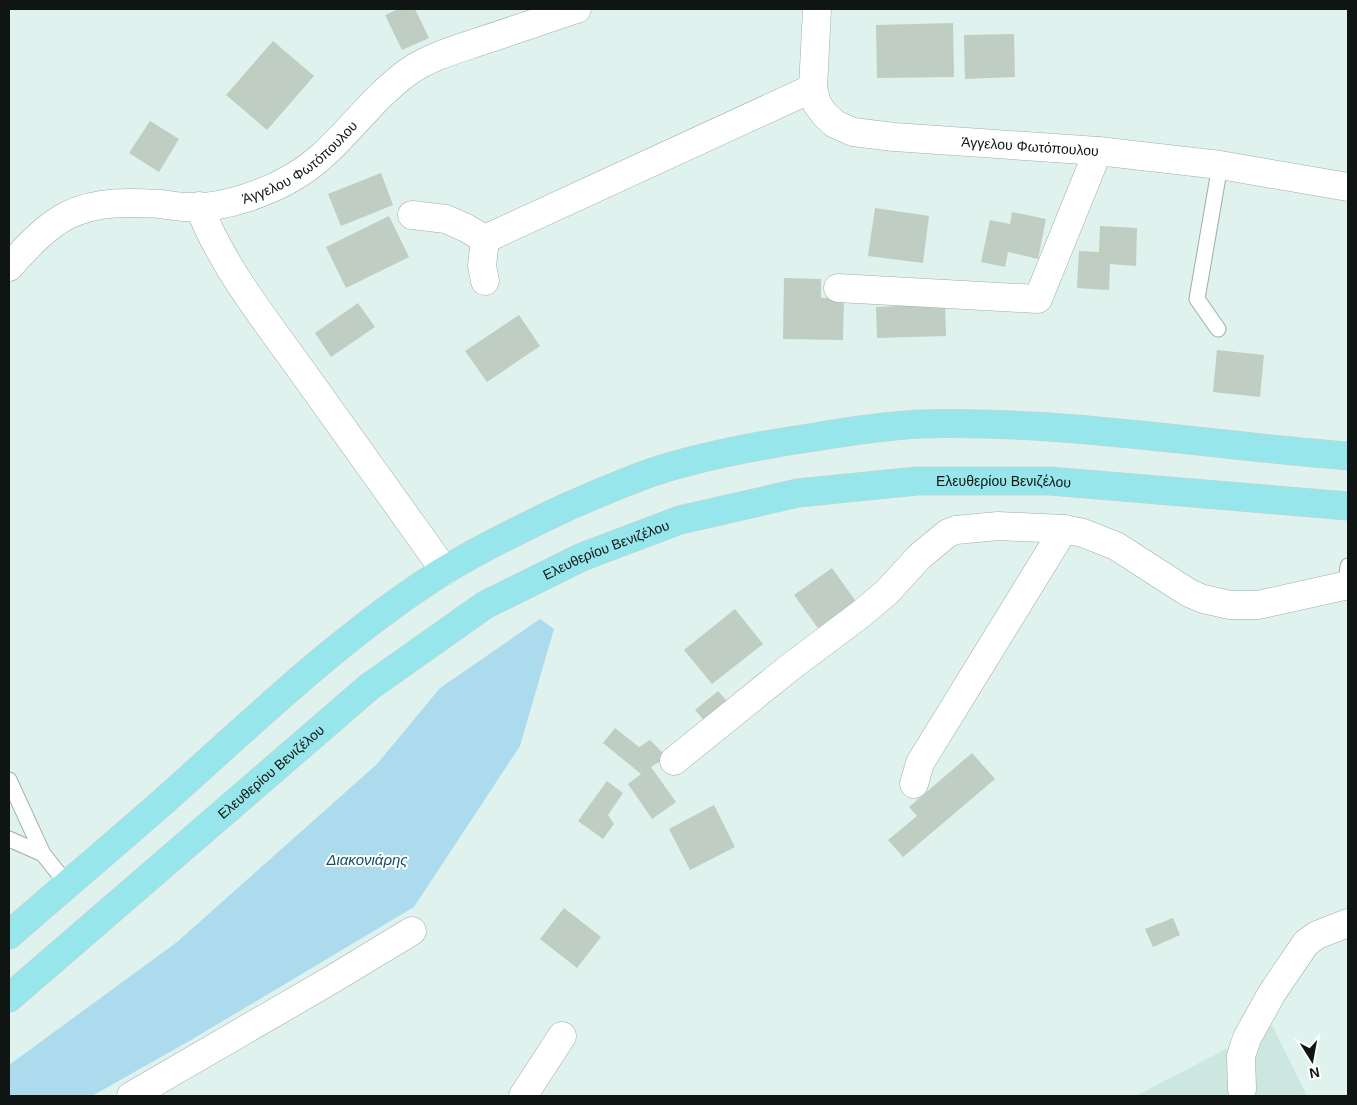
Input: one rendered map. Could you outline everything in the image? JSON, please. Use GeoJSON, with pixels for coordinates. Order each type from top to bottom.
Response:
{"type":"FeatureCollection","features":[{"type":"Feature","properties":{"kind":"main road"},"geometry":{"type":"LineString","coordinates":[[9,935],[333,651],[384,611],[444,571],[488,546],[545,517],[620,484],[656,471],[745,449],[856,431],[919,424],[998,424],[1111,432],[1348,456]]}},
{"type":"Feature","properties":{"kind":"main road","name":"Ελευθερίου Βενιζέλου"},"geometry":{"type":"LineString","coordinates":[[9,998],[369,687],[485,605],[582,558],[680,520],[798,494],[917,481],[1050,481],[1348,506]]}},
{"type":"Feature","properties":{"kind":"street","name":"Άγγελου Φωτόπουλου"},"geometry":{"type":"LineString","coordinates":[[9,267],[50,228],[67,216],[81,210],[116,203],[189,207],[230,203],[281,184],[298,175],[322,156],[379,96],[418,66],[452,50],[577,9]]}},
{"type":"Feature","properties":{"kind":"street","name":"Άγγελου Φωτόπουλου"},"geometry":{"type":"LineString","coordinates":[[817,9],[813,88],[817,104],[835,124],[853,132],[894,137],[1098,152],[1220,165],[1348,187]]}},
{"type":"Feature","properties":{"kind":"street"},"geometry":{"type":"LineString","coordinates":[[485,239],[813,88]]}},
{"type":"Feature","properties":{"kind":"street"},"geometry":{"type":"LineString","coordinates":[[838,288],[1038,299],[1098,152]]}},
{"type":"Feature","properties":{"kind":"street"},"geometry":{"type":"LineString","coordinates":[[199,206],[209,231],[231,269],[444,571]]}},
{"type":"Feature","properties":{"kind":"street"},"geometry":{"type":"LineString","coordinates":[[412,215],[446,219],[485,239]]}},
{"type":"Feature","properties":{"kind":"street"},"geometry":{"type":"LineString","coordinates":[[485,239],[482,266],[485,281]]}},
{"type":"Feature","properties":{"kind":"street"},"geometry":{"type":"LineString","coordinates":[[674,761],[887,592],[920,556],[948,533],[998,526],[1064,529],[1083,533],[1116,546],[1189,593],[1203,599],[1230,605],[1258,605],[1347,579]]}},
{"type":"Feature","properties":{"kind":"street"},"geometry":{"type":"LineString","coordinates":[[914,784],[920,763],[1064,529]]}},
{"type":"Feature","properties":{"kind":"street"},"geometry":{"type":"LineString","coordinates":[[1242,1089],[1240,1056],[1247,1038],[1272,993],[1306,943],[1317,935],[1348,923]]}},
{"type":"Feature","properties":{"kind":"street"},"geometry":{"type":"LineString","coordinates":[[131,1096],[291,1004],[412,931]]}},
{"type":"Feature","properties":{"kind":"street"},"geometry":{"type":"LineString","coordinates":[[523,1096],[562,1036]]}},
{"type":"Feature","properties":{"kind":"lane"},"geometry":{"type":"LineString","coordinates":[[1218,329],[1197,299],[1220,165]]}},
{"type":"Feature","properties":{"kind":"lane"},"geometry":{"type":"LineString","coordinates":[[9,780],[43,854],[67,884]]}},
{"type":"Feature","properties":{"kind":"lane"},"geometry":{"type":"LineString","coordinates":[[9,839],[43,854]]}},
{"type":"Feature","properties":{"kind":"shaded area"},"geometry":{"type":"Polygon","coordinates":[[[1272,1025],[1307,1096],[1136,1096],[1272,1025]]]}},
{"type":"Feature","properties":{"kind":"water","name":"Διακονιάρης"},"geometry":{"type":"Polygon","coordinates":[[[540,619],[554,629],[520,746],[414,907],[191,1040],[92,1096],[9,1096],[9,1065],[177,942],[377,764],[440,688],[540,619]]]}},
{"type":"Feature","properties":{"kind":"building"},"geometry":{"type":"Polygon","coordinates":[[[398,9],[415,9],[429,38],[402,50],[385,15],[398,9]]]}},
{"type":"Feature","properties":{"kind":"building"},"geometry":{"type":"Polygon","coordinates":[[[953,23],[954,77],[877,78],[876,25],[953,23]]]}},
{"type":"Feature","properties":{"kind":"building"},"geometry":{"type":"Polygon","coordinates":[[[1014,34],[1015,77],[965,79],[964,35],[1014,34]]]}},
{"type":"Feature","properties":{"kind":"building"},"geometry":{"type":"Polygon","coordinates":[[[273,41],[314,76],[267,130],[226,95],[273,41]]]}},
{"type":"Feature","properties":{"kind":"building"},"geometry":{"type":"Polygon","coordinates":[[[150,121],[179,139],[159,172],[129,153],[150,121]]]}},
{"type":"Feature","properties":{"kind":"building"},"geometry":{"type":"Polygon","coordinates":[[[381,173],[393,205],[341,226],[328,194],[381,173]]]}},
{"type":"Feature","properties":{"kind":"building"},"geometry":{"type":"Polygon","coordinates":[[[875,208],[929,216],[923,263],[868,256],[875,208]]]}},
{"type":"Feature","properties":{"kind":"building"},"geometry":{"type":"Polygon","coordinates":[[[1012,212],[1046,219],[1038,259],[1008,252],[1005,267],[981,262],[990,220],[1010,224],[1012,212]]]}},
{"type":"Feature","properties":{"kind":"building"},"geometry":{"type":"Polygon","coordinates":[[[389,216],[409,257],[346,288],[326,247],[389,216]]]}},
{"type":"Feature","properties":{"kind":"building"},"geometry":{"type":"Polygon","coordinates":[[[1100,226],[1137,228],[1136,266],[1110,264],[1109,290],[1077,288],[1079,251],[1099,252],[1100,226]]]}},
{"type":"Feature","properties":{"kind":"building"},"geometry":{"type":"Polygon","coordinates":[[[784,278],[821,279],[821,298],[844,298],[843,340],[783,339],[784,278]]]}},
{"type":"Feature","properties":{"kind":"building"},"geometry":{"type":"Polygon","coordinates":[[[358,303],[375,327],[331,357],[315,333],[358,303]]]}},
{"type":"Feature","properties":{"kind":"building"},"geometry":{"type":"Polygon","coordinates":[[[945,304],[946,336],[877,338],[876,307],[945,304]]]}},
{"type":"Feature","properties":{"kind":"building"},"geometry":{"type":"Polygon","coordinates":[[[519,315],[540,346],[487,382],[465,351],[519,315]]]}},
{"type":"Feature","properties":{"kind":"building"},"geometry":{"type":"Polygon","coordinates":[[[1217,350],[1264,355],[1260,397],[1213,392],[1217,350]]]}},
{"type":"Feature","properties":{"kind":"building"},"geometry":{"type":"Polygon","coordinates":[[[832,568],[857,603],[820,631],[794,595],[832,568]]]}},
{"type":"Feature","properties":{"kind":"building"},"geometry":{"type":"Polygon","coordinates":[[[735,609],[763,644],[712,684],[684,650],[735,609]]]}},
{"type":"Feature","properties":{"kind":"building"},"geometry":{"type":"Polygon","coordinates":[[[718,691],[731,706],[708,725],[695,710],[718,691]]]}},
{"type":"Feature","properties":{"kind":"building"},"geometry":{"type":"Polygon","coordinates":[[[615,728],[639,747],[650,740],[667,757],[651,767],[676,802],[652,819],[628,784],[641,774],[603,743],[615,728]]]}},
{"type":"Feature","properties":{"kind":"building"},"geometry":{"type":"Polygon","coordinates":[[[972,753],[995,779],[903,857],[888,840],[917,816],[909,807],[972,753]]]}},
{"type":"Feature","properties":{"kind":"building"},"geometry":{"type":"Polygon","coordinates":[[[607,781],[623,793],[608,815],[614,824],[603,839],[578,821],[607,781]]]}},
{"type":"Feature","properties":{"kind":"building"},"geometry":{"type":"Polygon","coordinates":[[[714,805],[735,847],[690,870],[669,829],[714,805]]]}},
{"type":"Feature","properties":{"kind":"building"},"geometry":{"type":"Polygon","coordinates":[[[564,908],[601,937],[577,968],[540,939],[564,908]]]}},
{"type":"Feature","properties":{"kind":"building"},"geometry":{"type":"Polygon","coordinates":[[[1173,918],[1180,935],[1153,947],[1145,929],[1173,918]]]}}]}
